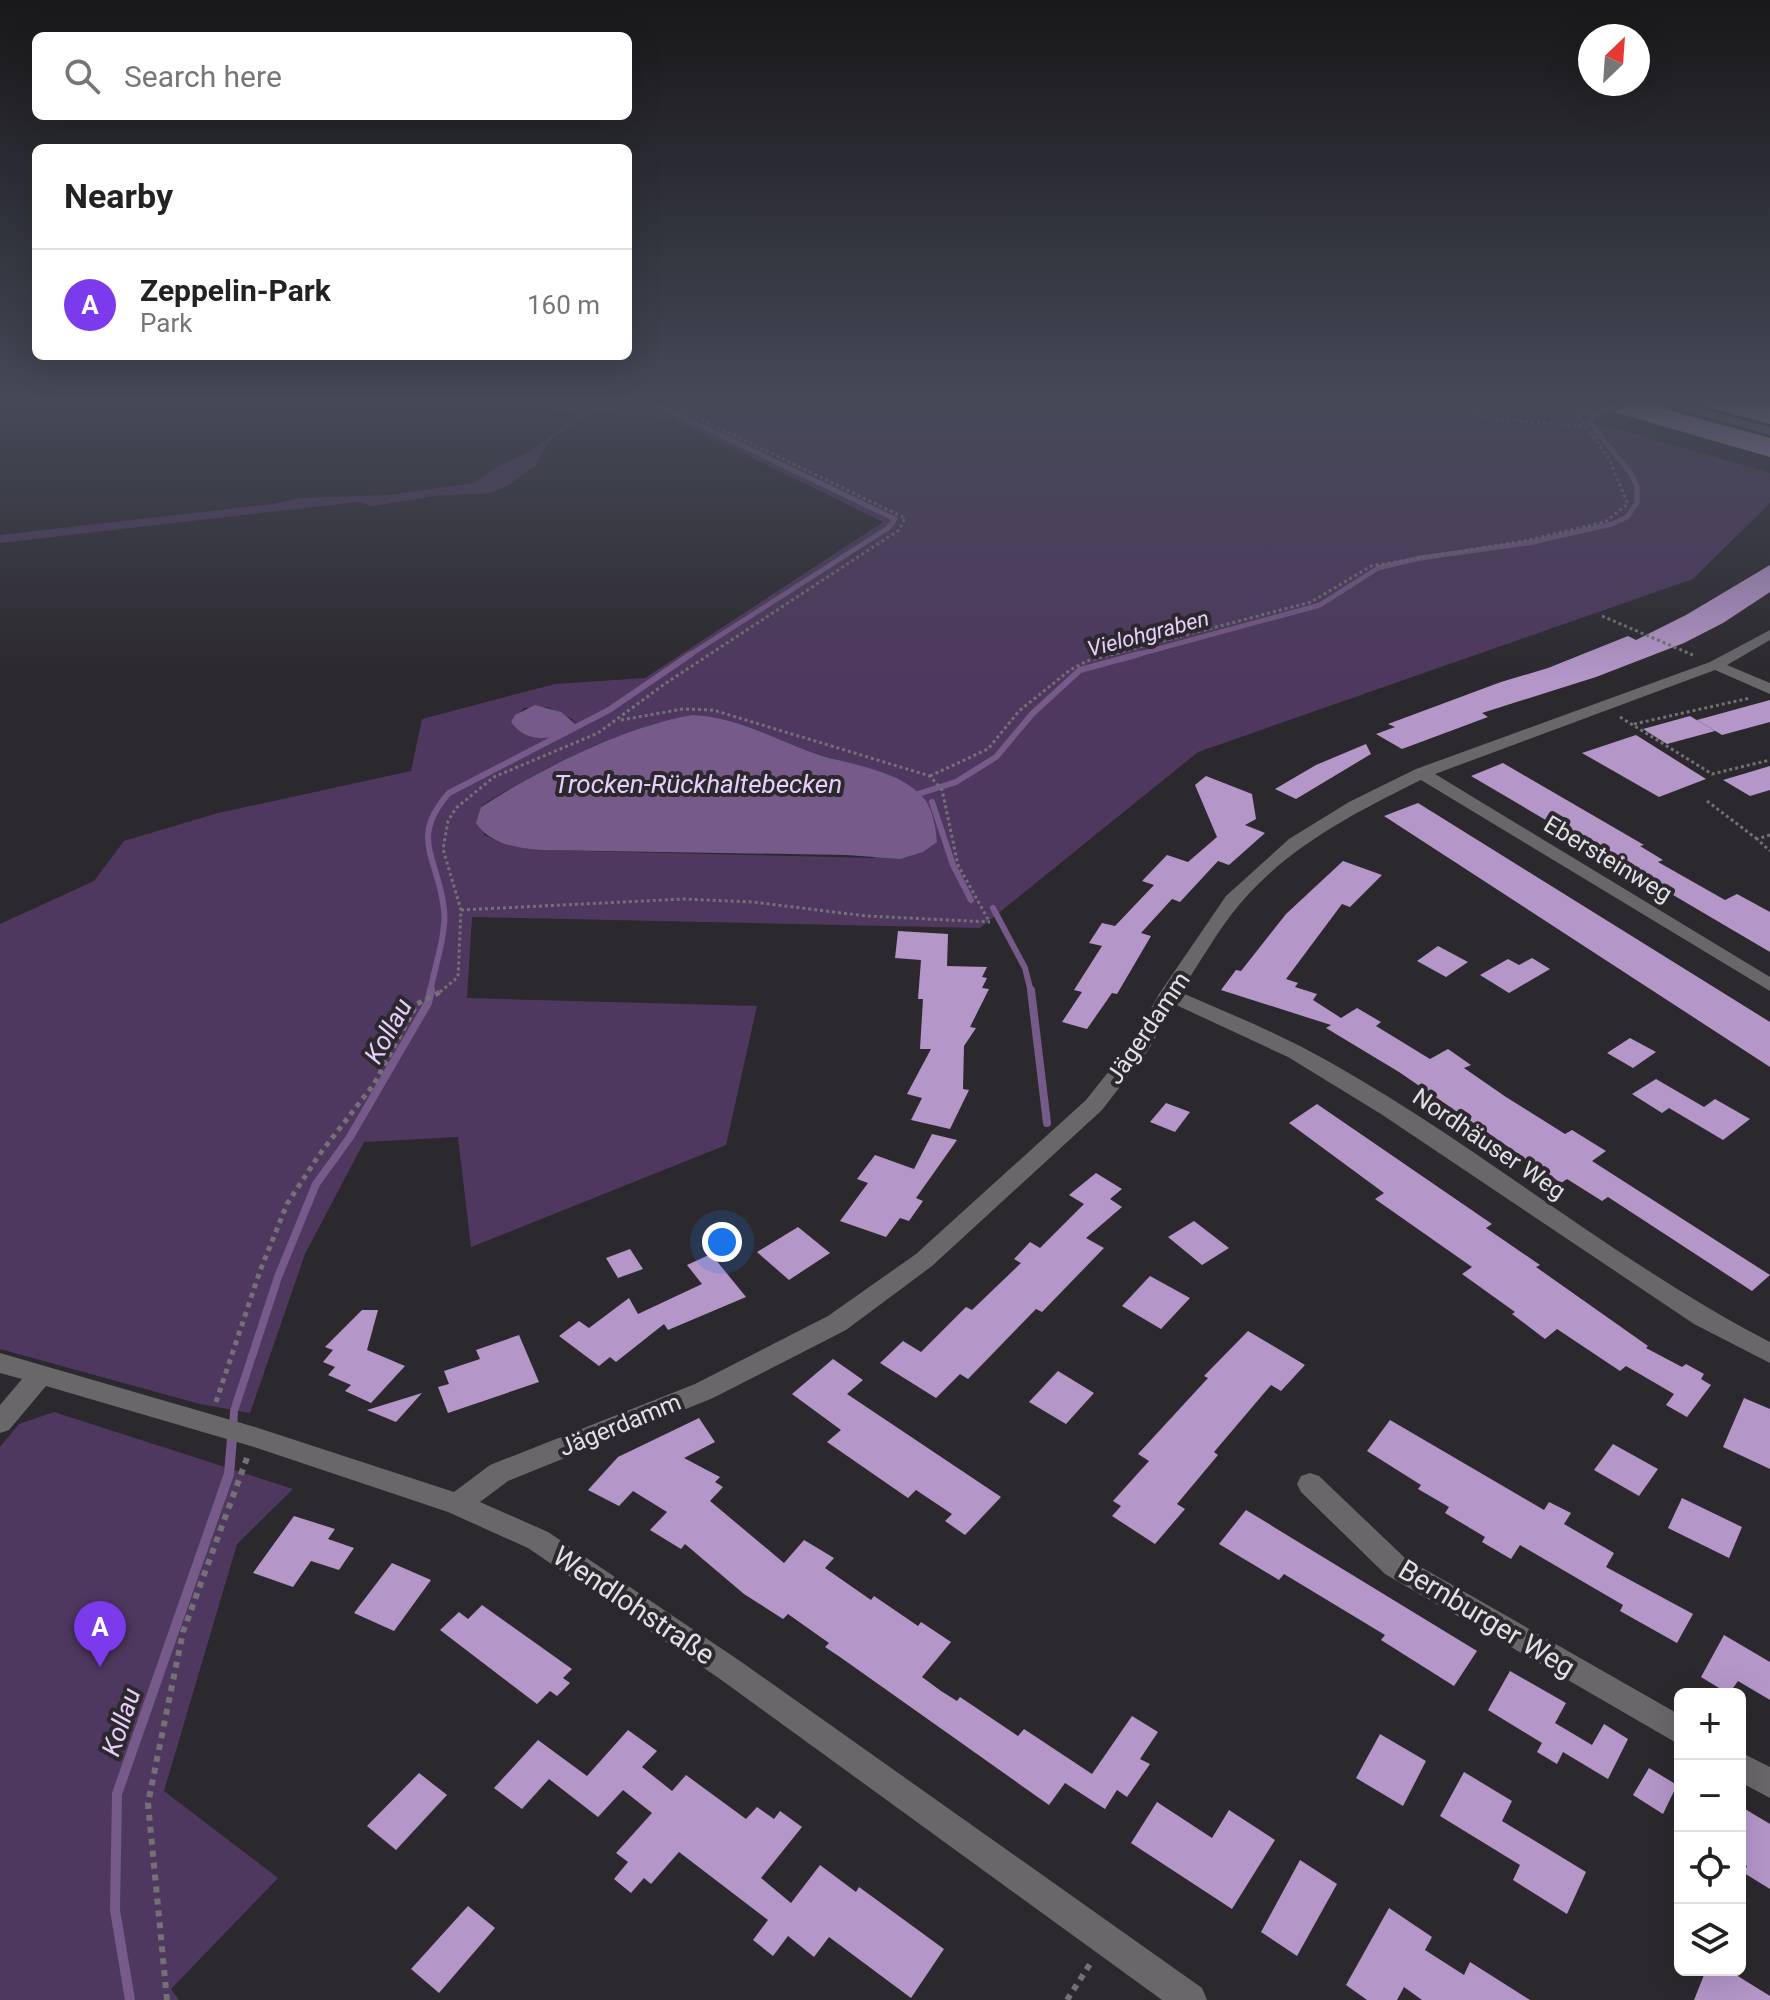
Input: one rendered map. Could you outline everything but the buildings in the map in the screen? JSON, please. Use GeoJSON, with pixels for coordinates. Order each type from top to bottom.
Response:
{"type":"FeatureCollection","features":[{"type":"Feature","properties":{"kind":"street","name":"Jägerdamm"},"geometry":{"type":"LineString","coordinates":[[457,1504],[499,1473],[704,1391],[837,1323],[924,1260],[1094,1105],[1142,1044],[1169,994],[1233,900],[1295,843],[1355,806],[1422,773],[1715,665],[1770,634]]}},
{"type":"Feature","properties":{"kind":"street"},"geometry":{"type":"LineString","coordinates":[[1715,665],[1770,689]]}},
{"type":"Feature","properties":{"kind":"street","name":"Ebersteinweg"},"geometry":{"type":"LineString","coordinates":[[1422,773],[1770,985]]}},
{"type":"Feature","properties":{"kind":"street","name":"Nordhäuser Weg"},"geometry":{"type":"LineString","coordinates":[[1169,994],[1304,1057],[1389,1109],[1703,1318],[1770,1353]]}},
{"type":"Feature","properties":{"kind":"street","name":"Wendlohstraße"},"geometry":{"type":"LineString","coordinates":[[0,1363],[255,1437],[457,1504],[538,1540],[601,1580],[1190,2000]]}},
{"type":"Feature","properties":{"kind":"street"},"geometry":{"type":"LineString","coordinates":[[0,1423],[41,1375]]}},
{"type":"Feature","properties":{"kind":"street","name":"Bernburger Weg"},"geometry":{"type":"LineString","coordinates":[[1310,1484],[1395,1566],[1674,1728]]}},
{"type":"Feature","properties":{"kind":"street"},"geometry":{"type":"LineString","coordinates":[[1746,1769],[1770,1783]]}},
{"type":"Feature","properties":{"kind":"path"},"geometry":{"type":"LineString","coordinates":[[209,1424],[260,1271],[287,1204],[319,1155],[374,1084],[415,1006],[450,986],[458,977],[461,910],[443,849],[448,821],[456,808],[494,777],[598,733],[666,683],[899,530],[905,518],[850,491]]}},
{"type":"Feature","properties":{"kind":"path"},"geometry":{"type":"LineString","coordinates":[[930,776],[988,749],[1019,711],[1070,670],[1087,661],[1250,621],[1311,602],[1371,566],[1524,541],[1605,522],[1628,504],[1624,491]]}},
{"type":"Feature","properties":{"kind":"path"},"geometry":{"type":"LineString","coordinates":[[1602,616],[1715,665]]}},
{"type":"Feature","properties":{"kind":"path"},"geometry":{"type":"LineString","coordinates":[[1631,724],[1755,697]]}},
{"type":"Feature","properties":{"kind":"path"},"geometry":{"type":"LineString","coordinates":[[1605,708],[1712,774],[1770,760]]}},
{"type":"Feature","properties":{"kind":"path"},"geometry":{"type":"LineString","coordinates":[[461,910],[683,899],[766,903],[866,916],[990,922],[958,865],[942,790],[930,776],[713,710],[683,709],[618,720]]}},
{"type":"Feature","properties":{"kind":"path"},"geometry":{"type":"LineString","coordinates":[[1707,801],[1770,851]]}},
{"type":"Feature","properties":{"kind":"path"},"geometry":{"type":"LineString","coordinates":[[1757,839],[1770,835]]}},
{"type":"Feature","properties":{"kind":"path"},"geometry":{"type":"LineString","coordinates":[[167,2000],[148,1803],[183,1632],[255,1437]]}},
{"type":"Feature","properties":{"kind":"path"},"geometry":{"type":"LineString","coordinates":[[1067,2000],[1106,1939]]}},
{"type":"Feature","properties":{"kind":"shaded area"},"geometry":{"type":"Polygon","coordinates":[[[414,491],[495,491],[435,496],[373,506],[357,502],[0,543],[0,535],[272,504],[301,498],[414,491]]]}},
{"type":"Feature","properties":{"kind":"shaded area"},"geometry":{"type":"Polygon","coordinates":[[[820,491],[1770,491],[1770,503],[1693,579],[1198,752],[980,928],[472,917],[467,998],[757,1006],[726,1145],[471,1247],[458,1137],[364,1142],[305,1254],[250,1413],[200,1404],[0,1349],[0,924],[94,881],[124,841],[218,813],[411,771],[422,719],[555,684],[645,678],[883,522],[820,491]],[[548,707],[524,708],[511,722],[555,739],[578,727],[572,719],[548,707]],[[692,715],[638,729],[555,764],[481,806],[484,835],[499,842],[542,850],[874,858],[907,786],[877,772],[810,752],[744,725],[692,715]]]}},
{"type":"Feature","properties":{"kind":"shaded area"},"geometry":{"type":"Polygon","coordinates":[[[54,1412],[293,1489],[237,1544],[164,1791],[278,1878],[171,1989],[179,2000],[0,2000],[0,1447],[19,1424],[54,1412]]]}},
{"type":"Feature","properties":{"kind":"water"},"geometry":{"type":"Polygon","coordinates":[[[535,705],[561,712],[579,727],[553,737],[526,735],[511,722],[515,715],[535,705]]]}},
{"type":"Feature","properties":{"kind":"water","name":"Trocken-Rückhaltebecken"},"geometry":{"type":"Polygon","coordinates":[[[692,715],[743,725],[810,752],[880,772],[906,783],[926,801],[934,821],[937,842],[923,852],[900,859],[847,855],[542,850],[497,841],[476,823],[481,807],[555,764],[610,739],[692,715]]]}},
{"type":"Feature","properties":{"kind":"waterway","name":"Kollau"},"geometry":{"type":"LineString","coordinates":[[689,655],[888,528],[895,519],[837,491]]}},
{"type":"Feature","properties":{"kind":"waterway","name":"Vielohgraben"},"geometry":{"type":"LineString","coordinates":[[1132,656],[1320,605],[1378,568],[1420,558],[1528,543],[1612,524],[1627,517],[1637,503],[1637,491]]}},
{"type":"Feature","properties":{"kind":"waterway","name":"Vielohgraben"},"geometry":{"type":"LineString","coordinates":[[915,801],[918,794],[956,782],[996,757],[1032,714],[1080,670],[1139,654]]}},
{"type":"Feature","properties":{"kind":"waterway","name":"Kollau"},"geometry":{"type":"LineString","coordinates":[[430,992],[442,940],[444,910],[428,837],[430,823],[449,793],[609,710],[689,655]]}},
{"type":"Feature","properties":{"kind":"waterway"},"geometry":{"type":"LineString","coordinates":[[932,802],[953,865],[971,900]]}},
{"type":"Feature","properties":{"kind":"waterway"},"geometry":{"type":"LineString","coordinates":[[993,908],[1025,968],[1031,992]]}},
{"type":"Feature","properties":{"kind":"waterway","name":"Kollau"},"geometry":{"type":"LineString","coordinates":[[233,1429],[234,1411],[278,1277],[316,1184],[350,1137],[428,1003],[431,990]]}},
{"type":"Feature","properties":{"kind":"waterway"},"geometry":{"type":"LineString","coordinates":[[1031,990],[1047,1123]]}},
{"type":"Feature","properties":{"kind":"waterway","name":"Kollau"},"geometry":{"type":"LineString","coordinates":[[130,2000],[115,1910],[117,1794],[229,1474],[233,1427]]}},
{"type":"Feature","properties":{"kind":"place","name":"Zeppelin-Park"},"geometry":{"type":"Point","coordinates":[100,1667]}}]}
